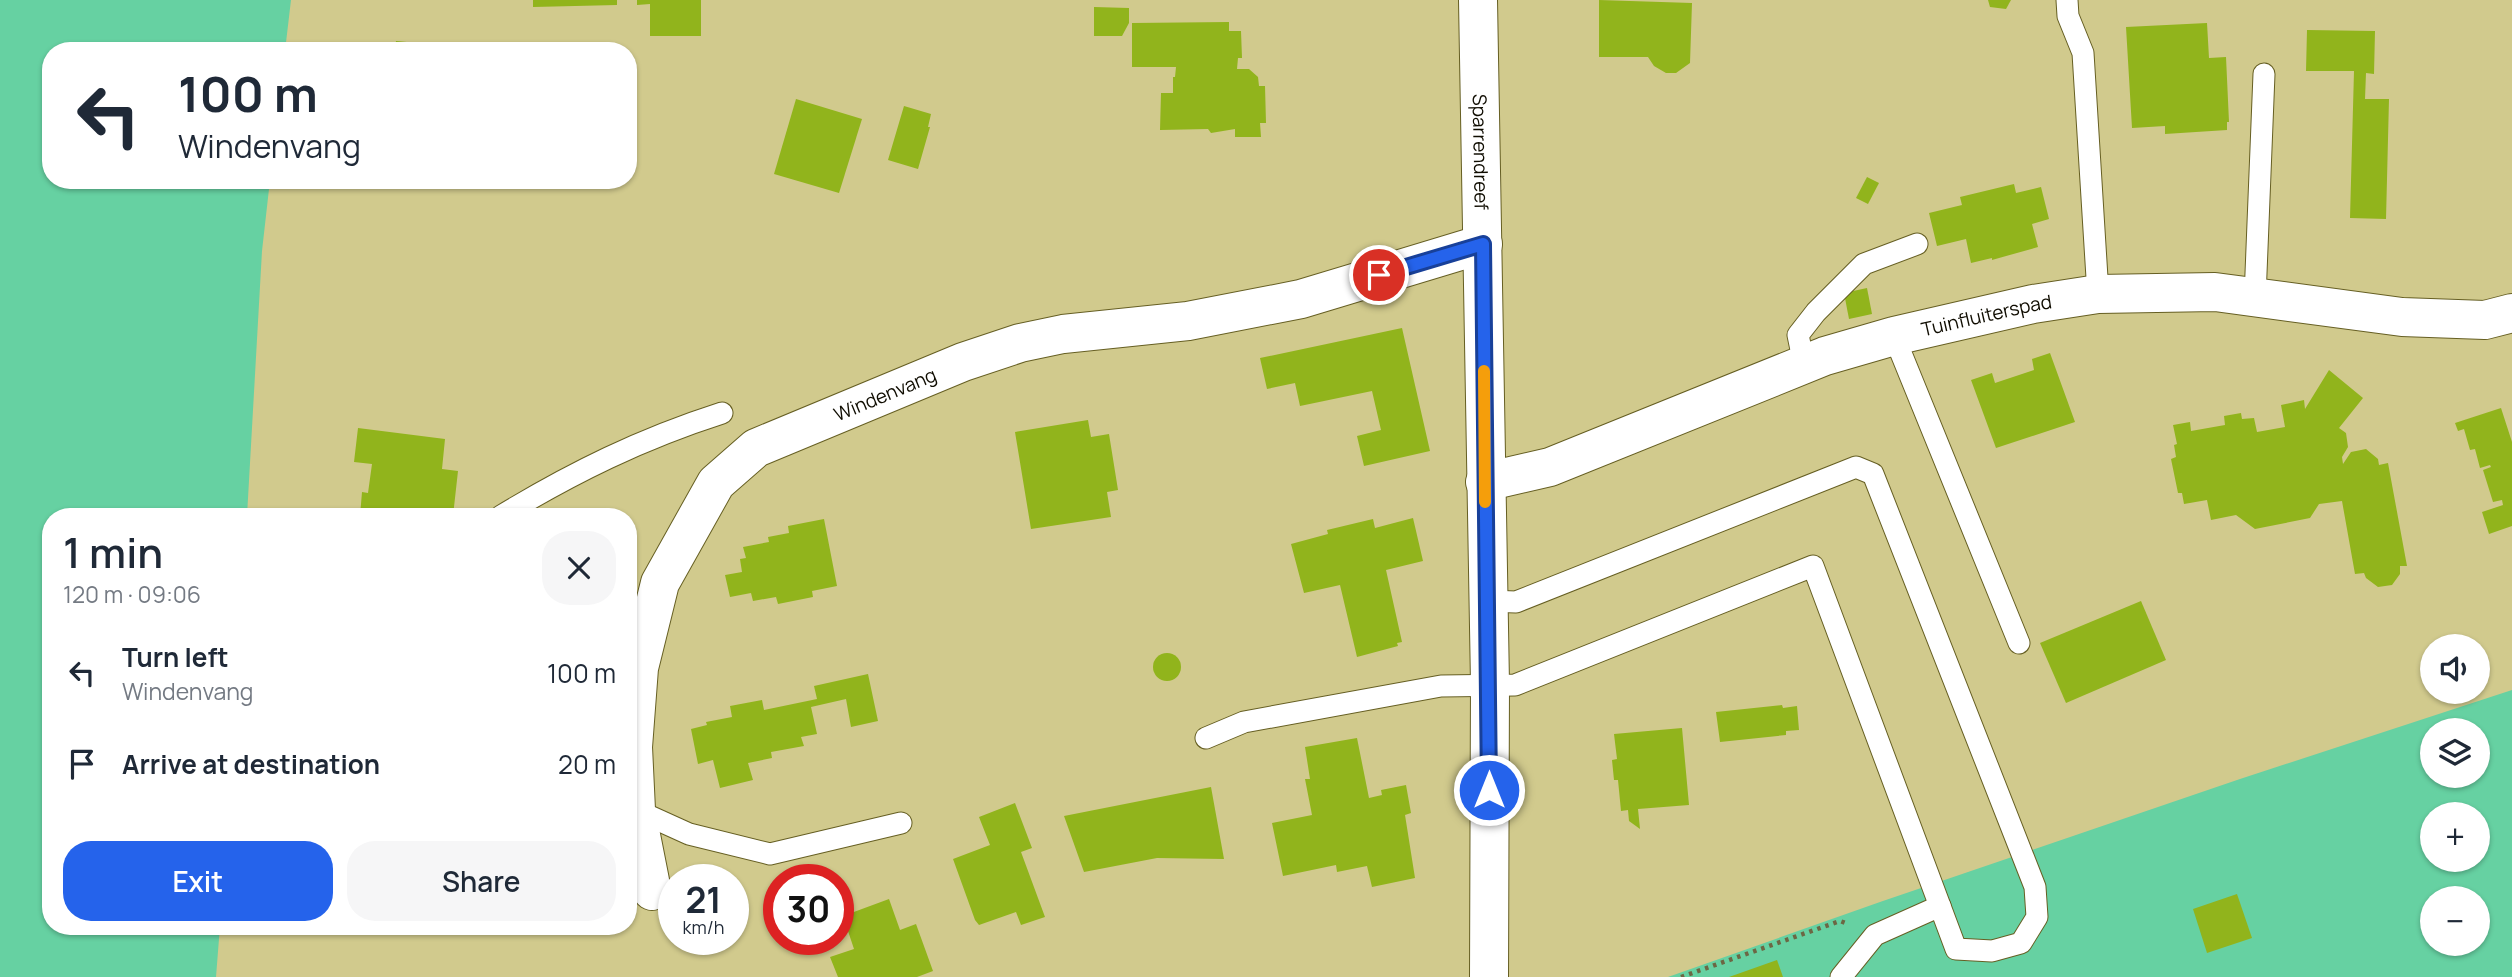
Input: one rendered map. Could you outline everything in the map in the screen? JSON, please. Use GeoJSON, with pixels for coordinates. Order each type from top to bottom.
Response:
{"type":"FeatureCollection","features":[{"type":"Feature","properties":{"kind":"street","name":"Sparrendreef"},"geometry":{"type":"LineString","coordinates":[[1478,0],[1490,684],[1489,977]]}},
{"type":"Feature","properties":{"kind":"street","name":"Windenvang"},"geometry":{"type":"LineString","coordinates":[[637,694],[639,620],[716,483],[757,448],[963,362],[1020,344],[1063,334],[1188,321],[1301,299],[1483,244]]}},
{"type":"Feature","properties":{"kind":"street","name":"Tuinfluiterspad"},"geometry":{"type":"LineString","coordinates":[[1485,482],[1550,467],[1825,356],[1894,336],[2033,304],[2098,295],[2215,292],[2402,317],[2485,320],[2512,313]]}},
{"type":"Feature","properties":{"kind":"street","name":"Windenvang"},"geometry":{"type":"LineString","coordinates":[[637,815],[652,891]]}},
{"type":"Feature","properties":{"kind":"lane"},"geometry":{"type":"LineString","coordinates":[[2067,0],[2068,16],[2083,53],[2098,295]]}},
{"type":"Feature","properties":{"kind":"lane"},"geometry":{"type":"LineString","coordinates":[[2255,298],[2264,74]]}},
{"type":"Feature","properties":{"kind":"lane"},"geometry":{"type":"LineString","coordinates":[[1804,364],[1798,335],[1816,312],[1864,264],[1917,244]]}},
{"type":"Feature","properties":{"kind":"lane"},"geometry":{"type":"LineString","coordinates":[[1894,336],[2019,643]]}},
{"type":"Feature","properties":{"kind":"lane"},"geometry":{"type":"LineString","coordinates":[[514,508],[626,447],[722,413]]}},
{"type":"Feature","properties":{"kind":"lane"},"geometry":{"type":"LineString","coordinates":[[1206,738],[1244,722],[1441,686],[1515,685],[1813,566],[1956,949],[1992,951],[2021,943],[2037,918],[2035,887],[1873,474],[1856,467],[1516,602],[1488,601]]}},
{"type":"Feature","properties":{"kind":"lane"},"geometry":{"type":"LineString","coordinates":[[637,810],[689,834],[769,855],[901,823]]}},
{"type":"Feature","properties":{"kind":"lane"},"geometry":{"type":"LineString","coordinates":[[1841,977],[1875,935],[1940,906]]}},
{"type":"Feature","properties":{"kind":"path"},"geometry":{"type":"LineString","coordinates":[[1681,977],[1840,920],[1875,935]]}},
{"type":"Feature","properties":{"kind":"green space"},"geometry":{"type":"Polygon","coordinates":[[[0,0],[291,0],[286,42],[42,42],[42,189],[269,189],[262,251],[247,508],[42,508],[42,935],[219,935],[216,977],[0,977],[0,0]]]}},
{"type":"Feature","properties":{"kind":"green space"},"geometry":{"type":"Polygon","coordinates":[[[2512,690],[2512,977],[1668,977],[1880,902],[2420,720],[2420,788],[2490,788],[2490,718],[2426,718],[2469,704],[2490,704],[2490,697],[2512,690]]]}},
{"type":"Feature","properties":{"kind":"building"},"geometry":{"type":"Polygon","coordinates":[[[533,0],[617,0],[617,5],[533,7],[533,0]]]}},
{"type":"Feature","properties":{"kind":"building"},"geometry":{"type":"Polygon","coordinates":[[[637,0],[701,0],[701,36],[650,36],[650,4],[637,5],[637,0]]]}},
{"type":"Feature","properties":{"kind":"building"},"geometry":{"type":"Polygon","coordinates":[[[1599,0],[1692,3],[1690,63],[1676,73],[1666,73],[1654,66],[1648,57],[1599,57],[1599,0]]]}},
{"type":"Feature","properties":{"kind":"building"},"geometry":{"type":"Polygon","coordinates":[[[1988,0],[2011,0],[2006,9],[1990,7],[1988,0]]]}},
{"type":"Feature","properties":{"kind":"building"},"geometry":{"type":"Polygon","coordinates":[[[1094,7],[1129,8],[1129,23],[1122,36],[1094,36],[1094,7]]]}},
{"type":"Feature","properties":{"kind":"building"},"geometry":{"type":"Polygon","coordinates":[[[1229,22],[1229,31],[1241,31],[1242,58],[1238,58],[1237,69],[1249,69],[1258,77],[1259,86],[1265,86],[1266,123],[1260,123],[1261,137],[1235,137],[1235,129],[1211,133],[1208,129],[1160,130],[1161,93],[1173,93],[1176,67],[1132,67],[1132,23],[1229,22]]]}},
{"type":"Feature","properties":{"kind":"building"},"geometry":{"type":"Polygon","coordinates":[[[2207,23],[2209,58],[2226,57],[2229,122],[2227,130],[2165,134],[2165,126],[2132,128],[2126,27],[2207,23]]]}},
{"type":"Feature","properties":{"kind":"building"},"geometry":{"type":"Polygon","coordinates":[[[2307,30],[2375,31],[2374,74],[2366,73],[2365,99],[2389,99],[2386,219],[2350,218],[2354,71],[2306,71],[2307,30]]]}},
{"type":"Feature","properties":{"kind":"building"},"geometry":{"type":"Polygon","coordinates":[[[796,99],[862,119],[839,193],[774,174],[796,99]]]}},
{"type":"Feature","properties":{"kind":"building"},"geometry":{"type":"Polygon","coordinates":[[[904,106],[931,114],[918,169],[888,160],[904,106]]]}},
{"type":"Feature","properties":{"kind":"building"},"geometry":{"type":"Polygon","coordinates":[[[1867,177],[1879,183],[1868,204],[1856,198],[1867,177]]]}},
{"type":"Feature","properties":{"kind":"building"},"geometry":{"type":"Polygon","coordinates":[[[2014,184],[2016,193],[2041,187],[2049,219],[2032,224],[2038,247],[1971,263],[1966,239],[1937,246],[1929,213],[1962,205],[1960,197],[2014,184]]]}},
{"type":"Feature","properties":{"kind":"building"},"geometry":{"type":"Polygon","coordinates":[[[1867,288],[1872,314],[1849,319],[1844,293],[1867,288]]]}},
{"type":"Feature","properties":{"kind":"building"},"geometry":{"type":"Polygon","coordinates":[[[1402,328],[1430,451],[1364,466],[1357,436],[1381,430],[1372,391],[1300,406],[1295,383],[1267,389],[1260,358],[1402,328]]]}},
{"type":"Feature","properties":{"kind":"building"},"geometry":{"type":"Polygon","coordinates":[[[2050,353],[2075,422],[1996,448],[1971,380],[1992,373],[1995,383],[2034,370],[2032,359],[2050,353]]]}},
{"type":"Feature","properties":{"kind":"building"},"geometry":{"type":"Polygon","coordinates":[[[2329,370],[2363,398],[2339,428],[2346,433],[2348,447],[2342,457],[2343,464],[2351,452],[2366,449],[2378,459],[2379,465],[2388,463],[2407,566],[2400,566],[2400,574],[2392,585],[2378,587],[2366,578],[2364,573],[2355,574],[2342,501],[2319,504],[2310,518],[2255,529],[2236,515],[2211,520],[2207,500],[2184,504],[2182,493],[2178,493],[2171,459],[2176,457],[2174,445],[2177,444],[2173,425],[2190,422],[2191,431],[2225,425],[2224,416],[2241,413],[2242,419],[2254,418],[2257,432],[2285,427],[2281,405],[2304,400],[2305,409],[2329,370]]]}},
{"type":"Feature","properties":{"kind":"building"},"geometry":{"type":"Polygon","coordinates":[[[2501,408],[2512,442],[2512,526],[2489,534],[2482,512],[2503,505],[2502,500],[2493,502],[2483,470],[2491,467],[2480,468],[2475,449],[2470,450],[2464,429],[2458,431],[2455,423],[2501,408]]]}},
{"type":"Feature","properties":{"kind":"building"},"geometry":{"type":"Polygon","coordinates":[[[1088,420],[1091,437],[1109,434],[1118,490],[1107,492],[1111,517],[1031,529],[1015,432],[1088,420]]]}},
{"type":"Feature","properties":{"kind":"building"},"geometry":{"type":"Polygon","coordinates":[[[358,428],[445,439],[442,469],[458,471],[454,508],[361,508],[362,492],[368,493],[372,464],[354,462],[358,428]]]}},
{"type":"Feature","properties":{"kind":"building"},"geometry":{"type":"Polygon","coordinates":[[[1413,518],[1423,561],[1386,570],[1402,642],[1397,643],[1398,646],[1357,657],[1340,585],[1304,593],[1291,544],[1328,534],[1327,530],[1373,519],[1375,528],[1413,518]]]}},
{"type":"Feature","properties":{"kind":"building"},"geometry":{"type":"Polygon","coordinates":[[[824,519],[837,586],[812,591],[813,597],[778,604],[776,597],[753,601],[751,593],[730,597],[725,575],[742,572],[740,559],[746,558],[743,547],[769,542],[768,537],[789,533],[788,526],[824,519]]]}},
{"type":"Feature","properties":{"kind":"building"},"geometry":{"type":"Polygon","coordinates":[[[2141,601],[2166,660],[2066,703],[2040,643],[2141,601]]]}},
{"type":"Feature","properties":{"kind":"building"},"geometry":{"type":"Polygon","coordinates":[[[1167,653],[1177,657],[1181,667],[1177,677],[1167,681],[1157,677],[1153,667],[1157,657],[1167,653]]]}},
{"type":"Feature","properties":{"kind":"building"},"geometry":{"type":"Polygon","coordinates":[[[868,674],[878,721],[851,727],[846,699],[811,707],[817,734],[801,737],[804,746],[771,752],[772,758],[748,763],[753,780],[720,788],[713,760],[698,764],[691,729],[707,725],[706,722],[732,717],[730,706],[762,700],[764,710],[817,699],[814,686],[868,674]]]}},
{"type":"Feature","properties":{"kind":"building"},"geometry":{"type":"Polygon","coordinates":[[[1782,705],[1783,708],[1797,706],[1799,730],[1786,731],[1786,735],[1720,742],[1716,712],[1782,705]]]}},
{"type":"Feature","properties":{"kind":"building"},"geometry":{"type":"Polygon","coordinates":[[[1682,728],[1689,805],[1638,809],[1640,829],[1629,821],[1628,810],[1621,811],[1618,780],[1614,780],[1612,760],[1617,759],[1614,734],[1682,728]]]}},
{"type":"Feature","properties":{"kind":"building"},"geometry":{"type":"Polygon","coordinates":[[[1357,738],[1369,798],[1382,795],[1381,790],[1406,785],[1411,813],[1405,815],[1415,878],[1372,887],[1367,866],[1337,872],[1336,865],[1283,876],[1272,823],[1312,815],[1305,779],[1310,779],[1305,747],[1357,738]]]}},
{"type":"Feature","properties":{"kind":"building"},"geometry":{"type":"Polygon","coordinates":[[[1211,787],[1224,859],[1157,858],[1084,872],[1064,816],[1211,787]]]}},
{"type":"Feature","properties":{"kind":"building"},"geometry":{"type":"Polygon","coordinates":[[[1015,803],[1032,848],[1021,852],[1045,917],[1021,925],[1016,912],[979,925],[953,859],[990,845],[979,817],[1015,803]]]}},
{"type":"Feature","properties":{"kind":"building"},"geometry":{"type":"Polygon","coordinates":[[[2237,894],[2252,938],[2207,953],[2193,909],[2237,894]]]}},
{"type":"Feature","properties":{"kind":"building"},"geometry":{"type":"Polygon","coordinates":[[[889,899],[900,930],[916,924],[933,971],[917,977],[838,977],[830,957],[854,955],[854,912],[889,899]]]}},
{"type":"Feature","properties":{"kind":"building"},"geometry":{"type":"Polygon","coordinates":[[[1777,960],[1783,977],[1729,977],[1777,960]]]}},
{"type":"Feature","properties":{"kind":"slow traffic"},"geometry":{"type":"LineString","coordinates":[[1484,371],[1485,502]]}},
{"type":"Feature","properties":{"kind":"route"},"geometry":{"type":"LineString","coordinates":[[1379,275],[1483,244],[1490,684],[1489,790]]}}]}
